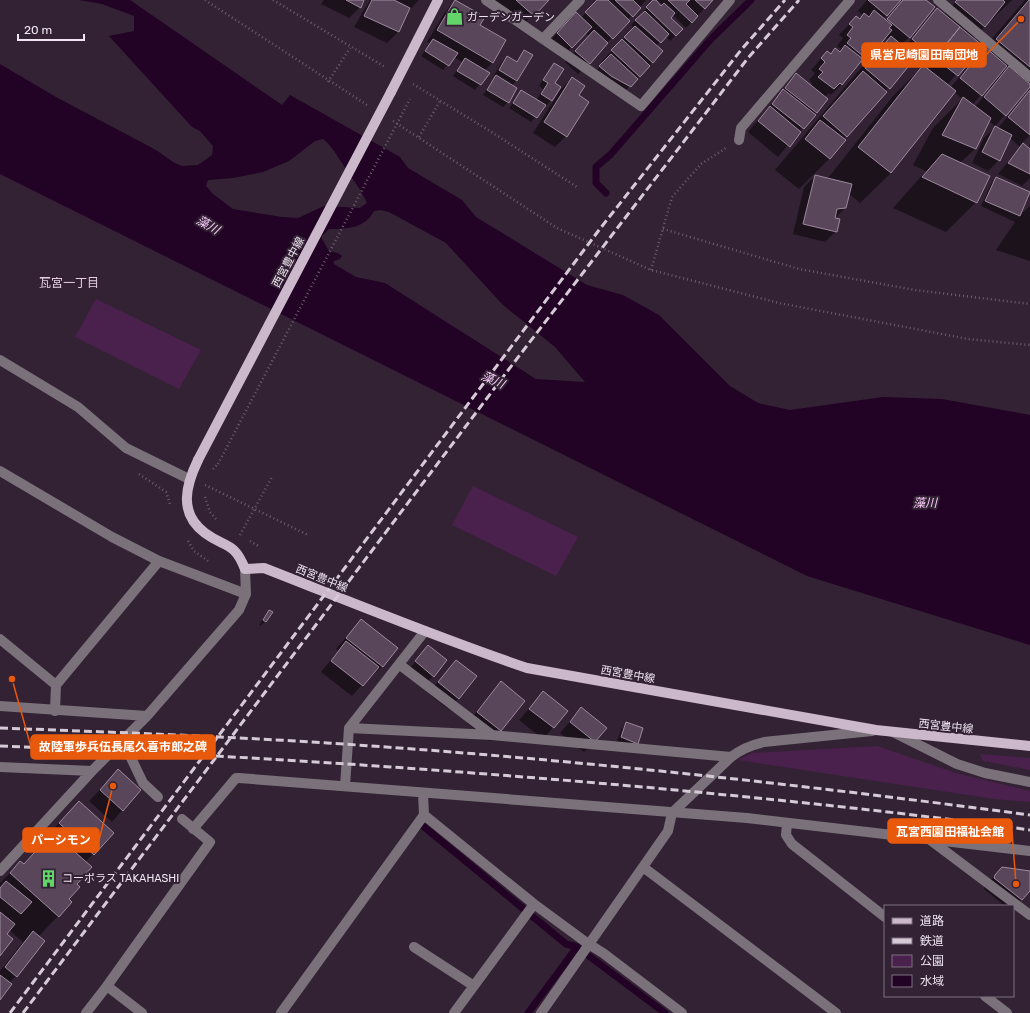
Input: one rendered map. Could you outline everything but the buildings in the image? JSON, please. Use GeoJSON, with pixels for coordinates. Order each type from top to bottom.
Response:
{"type":"FeatureCollection","features":[{"type":"Feature","properties":{"kind":"main road","name":"西宮豊中線"},"geometry":{"type":"LineString","coordinates":[[438,0],[189,479],[186,500],[189,512],[196,524],[204,533],[236,551],[244,569],[264,568],[425,631],[527,668],[876,730],[1030,746]]}},
{"type":"Feature","properties":{"kind":"street"},"geometry":{"type":"LineString","coordinates":[[486,0],[641,106],[730,0]]}},
{"type":"Feature","properties":{"kind":"street"},"geometry":{"type":"LineString","coordinates":[[543,38],[580,0]]}},
{"type":"Feature","properties":{"kind":"street"},"geometry":{"type":"LineString","coordinates":[[738,140],[740,128],[850,0]]}},
{"type":"Feature","properties":{"kind":"street"},"geometry":{"type":"LineString","coordinates":[[938,0],[1030,77]]}},
{"type":"Feature","properties":{"kind":"street"},"geometry":{"type":"LineString","coordinates":[[0,360],[78,407],[126,448],[189,479]]}},
{"type":"Feature","properties":{"kind":"street"},"geometry":{"type":"LineString","coordinates":[[0,471],[112,537],[159,561],[246,594]]}},
{"type":"Feature","properties":{"kind":"street"},"geometry":{"type":"LineString","coordinates":[[55,711],[56,685],[159,561]]}},
{"type":"Feature","properties":{"kind":"street"},"geometry":{"type":"LineString","coordinates":[[0,871],[92,771],[147,716],[239,610],[246,594],[244,569]]}},
{"type":"Feature","properties":{"kind":"street"},"geometry":{"type":"LineString","coordinates":[[345,786],[349,728],[400,665],[425,631]]}},
{"type":"Feature","properties":{"kind":"street"},"geometry":{"type":"LineString","coordinates":[[0,639],[56,685]]}},
{"type":"Feature","properties":{"kind":"street"},"geometry":{"type":"LineString","coordinates":[[400,665],[492,735]]}},
{"type":"Feature","properties":{"kind":"street"},"geometry":{"type":"LineString","coordinates":[[0,706],[55,711],[147,716]]}},
{"type":"Feature","properties":{"kind":"street"},"geometry":{"type":"LineString","coordinates":[[349,728],[492,735],[731,757]]}},
{"type":"Feature","properties":{"kind":"street"},"geometry":{"type":"LineString","coordinates":[[540,1013],[590,945],[599,928],[668,831],[672,813],[731,757],[752,744],[876,730]]}},
{"type":"Feature","properties":{"kind":"street"},"geometry":{"type":"LineString","coordinates":[[893,732],[957,764],[1030,782]]}},
{"type":"Feature","properties":{"kind":"street"},"geometry":{"type":"LineString","coordinates":[[123,741],[143,783],[158,797]]}},
{"type":"Feature","properties":{"kind":"street"},"geometry":{"type":"LineString","coordinates":[[0,767],[92,771]]}},
{"type":"Feature","properties":{"kind":"street"},"geometry":{"type":"LineString","coordinates":[[193,829],[236,778],[787,823],[1030,851]]}},
{"type":"Feature","properties":{"kind":"street"},"geometry":{"type":"LineString","coordinates":[[281,1013],[424,815],[423,793]]}},
{"type":"Feature","properties":{"kind":"street"},"geometry":{"type":"LineString","coordinates":[[424,815],[534,904],[603,953],[682,1013]]}},
{"type":"Feature","properties":{"kind":"street"},"geometry":{"type":"LineString","coordinates":[[86,1013],[210,842],[182,819]]}},
{"type":"Feature","properties":{"kind":"street"},"geometry":{"type":"LineString","coordinates":[[787,823],[786,835],[792,844],[884,916]]}},
{"type":"Feature","properties":{"kind":"street"},"geometry":{"type":"LineString","coordinates":[[928,839],[1030,915]]}},
{"type":"Feature","properties":{"kind":"street"},"geometry":{"type":"LineString","coordinates":[[643,867],[836,1013]]}},
{"type":"Feature","properties":{"kind":"street"},"geometry":{"type":"LineString","coordinates":[[454,1013],[534,904]]}},
{"type":"Feature","properties":{"kind":"street"},"geometry":{"type":"LineString","coordinates":[[414,947],[474,986]]}},
{"type":"Feature","properties":{"kind":"street"},"geometry":{"type":"LineString","coordinates":[[107,986],[142,1013]]}},
{"type":"Feature","properties":{"kind":"street"},"geometry":{"type":"LineString","coordinates":[[986,997],[1007,1013]]}},
{"type":"Feature","properties":{"kind":"path"},"geometry":{"type":"LineString","coordinates":[[205,0],[328,82],[374,109]]}},
{"type":"Feature","properties":{"kind":"path"},"geometry":{"type":"LineString","coordinates":[[273,0],[350,48],[440,101],[577,187]]}},
{"type":"Feature","properties":{"kind":"path"},"geometry":{"type":"LineString","coordinates":[[328,82],[350,48]]}},
{"type":"Feature","properties":{"kind":"path"},"geometry":{"type":"LineString","coordinates":[[218,464],[410,99]]}},
{"type":"Feature","properties":{"kind":"path"},"geometry":{"type":"LineString","coordinates":[[419,137],[440,101]]}},
{"type":"Feature","properties":{"kind":"path"},"geometry":{"type":"LineString","coordinates":[[387,117],[557,228],[651,270],[780,303],[968,339],[1030,345]]}},
{"type":"Feature","properties":{"kind":"path"},"geometry":{"type":"LineString","coordinates":[[651,270],[672,197],[701,164],[738,140]]}},
{"type":"Feature","properties":{"kind":"path"},"geometry":{"type":"LineString","coordinates":[[663,229],[799,269],[915,290],[1030,304]]}},
{"type":"Feature","properties":{"kind":"path"},"geometry":{"type":"LineString","coordinates":[[240,536],[272,477]]}},
{"type":"Feature","properties":{"kind":"path"},"geometry":{"type":"LineString","coordinates":[[204,489],[207,479]]}},
{"type":"Feature","properties":{"kind":"path"},"geometry":{"type":"LineString","coordinates":[[205,485],[308,535]]}},
{"type":"Feature","properties":{"kind":"path"},"geometry":{"type":"LineString","coordinates":[[204,493],[210,512],[221,524]]}},
{"type":"Feature","properties":{"kind":"path"},"geometry":{"type":"LineString","coordinates":[[235,533],[260,547]]}},
{"type":"Feature","properties":{"kind":"green space"},"geometry":{"type":"Polygon","coordinates":[[[96,299],[201,350],[179,389],[75,337],[96,299]]]}},
{"type":"Feature","properties":{"kind":"green space"},"geometry":{"type":"Polygon","coordinates":[[[473,486],[578,537],[556,576],[452,525],[473,486]]]}},
{"type":"Feature","properties":{"kind":"green space"},"geometry":{"type":"Polygon","coordinates":[[[877,746],[956,773],[1030,791],[1030,802],[994,799],[738,760],[752,753],[877,746]]]}},
{"type":"Feature","properties":{"kind":"green space"},"geometry":{"type":"Polygon","coordinates":[[[980,754],[1030,758],[1030,770],[983,761],[980,754]]]}},
{"type":"Feature","properties":{"kind":"water","name":"藻川"},"geometry":{"type":"Polygon","coordinates":[[[79,0],[130,0],[282,105],[290,95],[400,157],[408,168],[462,200],[476,217],[587,285],[623,295],[659,315],[730,386],[758,403],[790,410],[883,397],[942,399],[1030,415],[1030,645],[807,576],[0,174],[0,64],[56,97],[156,150],[173,162],[182,166],[198,165],[212,155],[213,146],[200,131],[192,127],[109,36],[134,31],[134,16],[102,4],[79,0]],[[323,139],[315,141],[289,161],[263,172],[233,178],[208,180],[206,186],[213,194],[233,209],[282,217],[298,218],[324,206],[360,208],[367,203],[365,198],[335,152],[323,139]],[[380,210],[374,211],[366,221],[361,224],[343,229],[329,229],[321,237],[329,251],[338,253],[342,256],[340,259],[334,261],[334,264],[356,277],[385,283],[536,379],[585,382],[555,347],[503,305],[446,243],[389,212],[380,210]]]}},
{"type":"Feature","properties":{"kind":"waterway"},"geometry":{"type":"LineString","coordinates":[[606,193],[596,183],[596,167],[611,154],[711,39],[751,0]]}},
{"type":"Feature","properties":{"kind":"waterway"},"geometry":{"type":"LineString","coordinates":[[423,826],[566,944],[577,947],[665,1013]]}},
{"type":"Feature","properties":{"kind":"waterway"},"geometry":{"type":"LineString","coordinates":[[528,1013],[577,947]]}},
{"type":"Feature","properties":{"kind":"railway"},"geometry":{"type":"LineString","coordinates":[[10,1013],[599,230],[741,50],[785,0]]}},
{"type":"Feature","properties":{"kind":"railway"},"geometry":{"type":"LineString","coordinates":[[23,1013],[506,373],[748,58],[799,0]]}},
{"type":"Feature","properties":{"kind":"railway"},"geometry":{"type":"LineString","coordinates":[[0,728],[164,734],[415,749],[503,756],[679,773],[1030,815]]}},
{"type":"Feature","properties":{"kind":"railway"},"geometry":{"type":"LineString","coordinates":[[0,746],[242,757],[563,780],[836,806],[1030,830]]}},
{"type":"Feature","properties":{"kind":"place","name":"ガーデンガーデン"},"geometry":{"type":"Point","coordinates":[454,17]}},
{"type":"Feature","properties":{"kind":"place","name":"県営尼崎園田南団地"},"geometry":{"type":"Point","coordinates":[1021,19]}},
{"type":"Feature","properties":{"kind":"place","name":"故陸軍歩兵伍長尾久喜市郎之碑"},"geometry":{"type":"Point","coordinates":[12,679]}},
{"type":"Feature","properties":{"kind":"place","name":"パーシモン"},"geometry":{"type":"Point","coordinates":[113,786]}},
{"type":"Feature","properties":{"kind":"place","name":"コーポラス TAKAHASHI"},"geometry":{"type":"Point","coordinates":[49,878]}},
{"type":"Feature","properties":{"kind":"place","name":"瓦宮西園田福祉会館"},"geometry":{"type":"Point","coordinates":[1016,884]}},
{"type":"Feature","properties":{"kind":"district","name":"瓦宮一丁目"},"geometry":{"type":"Point","coordinates":[69,283]}}]}
